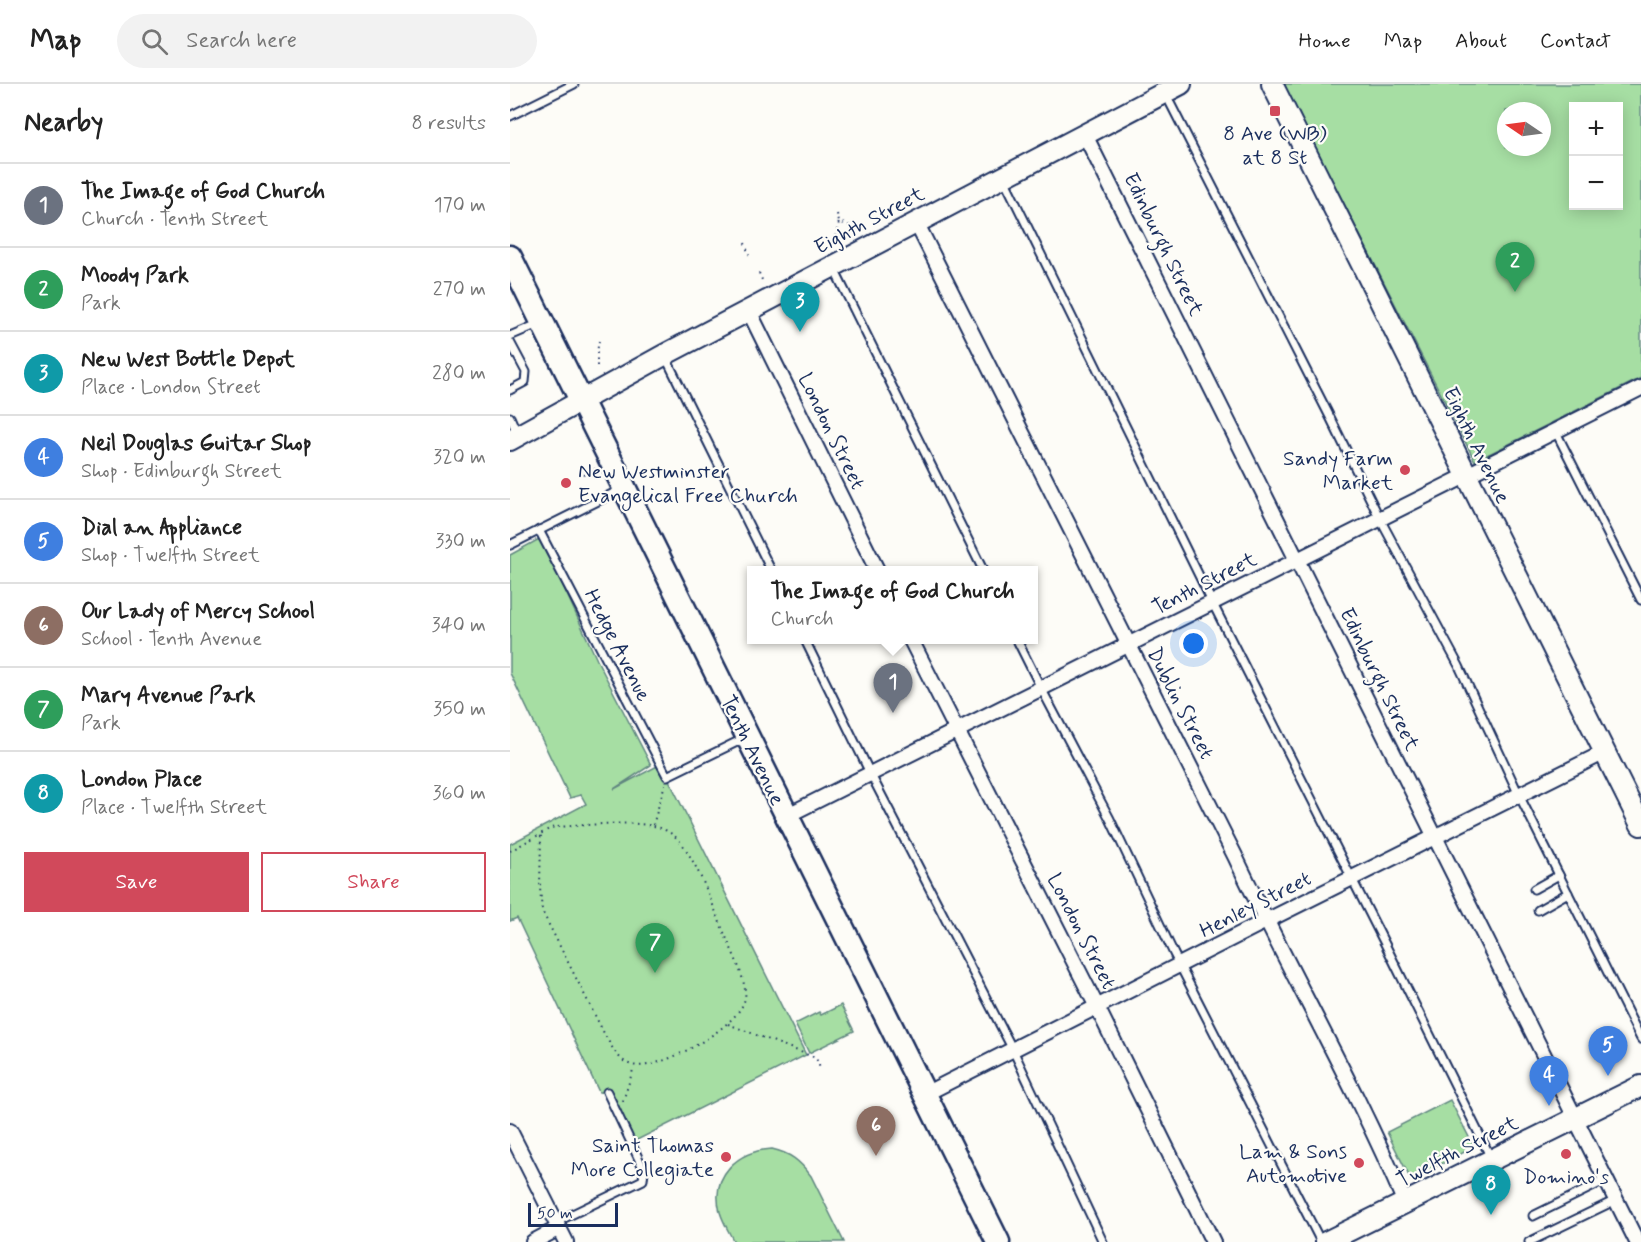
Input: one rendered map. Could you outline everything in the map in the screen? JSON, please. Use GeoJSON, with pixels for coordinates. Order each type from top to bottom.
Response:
{"type":"FeatureCollection","features":[{"type":"Feature","properties":{"kind":"main road","name":"Tenth Avenue"},"geometry":{"type":"LineString","coordinates":[[510,257],[998,1242]]}},
{"type":"Feature","properties":{"kind":"street","name":"Eighth Avenue"},"geometry":{"type":"LineString","coordinates":[[1272,84],[1641,825]]}},
{"type":"Feature","properties":{"kind":"street","name":"Eighth Street"},"geometry":{"type":"LineString","coordinates":[[513,431],[580,400],[1173,88]]}},
{"type":"Feature","properties":{"kind":"street","name":"Edinburgh Street"},"geometry":{"type":"LineString","coordinates":[[1085,135],[1637,1242]]}},
{"type":"Feature","properties":{"kind":"street","name":"Dublin Street"},"geometry":{"type":"LineString","coordinates":[[916,222],[1266,921],[1359,1101],[1406,1203]]}},
{"type":"Feature","properties":{"kind":"street","name":"London Street"},"geometry":{"type":"LineString","coordinates":[[748,311],[875,566]]}},
{"type":"Feature","properties":{"kind":"street","name":"Tenth Street"},"geometry":{"type":"LineString","coordinates":[[786,816],[1641,388]]}},
{"type":"Feature","properties":{"kind":"street","name":"London Street"},"geometry":{"type":"LineString","coordinates":[[913,644],[1097,1006],[1213,1242]]}},
{"type":"Feature","properties":{"kind":"street","name":"Henley Street"},"geometry":{"type":"LineString","coordinates":[[925,1094],[1605,752]]}},
{"type":"Feature","properties":{"kind":"street","name":"Twelfth Street"},"geometry":{"type":"LineString","coordinates":[[1326,1242],[1641,1086]]}},
{"type":"Feature","properties":{"kind":"street"},"geometry":{"type":"LineString","coordinates":[[511,1137],[566,1242]]}},
{"type":"Feature","properties":{"kind":"street"},"geometry":{"type":"LineString","coordinates":[[533,1242],[558,1225]]}},
{"type":"Feature","properties":{"kind":"lane"},"geometry":{"type":"LineString","coordinates":[[510,116],[574,84]]}},
{"type":"Feature","properties":{"kind":"lane"},"geometry":{"type":"LineString","coordinates":[[1173,88],[1380,519],[1459,666],[1519,795],[1641,1040]]}},
{"type":"Feature","properties":{"kind":"lane"},"geometry":{"type":"LineString","coordinates":[[1002,177],[1492,1160]]}},
{"type":"Feature","properties":{"kind":"lane"},"geometry":{"type":"LineString","coordinates":[[832,266],[981,566]]}},
{"type":"Feature","properties":{"kind":"lane"},"geometry":{"type":"LineString","coordinates":[[510,336],[542,321]]}},
{"type":"Feature","properties":{"kind":"lane"},"geometry":{"type":"LineString","coordinates":[[510,342],[526,372],[525,382],[518,382],[510,390]]}},
{"type":"Feature","properties":{"kind":"lane"},"geometry":{"type":"LineString","coordinates":[[664,355],[769,566]]}},
{"type":"Feature","properties":{"kind":"lane"},"geometry":{"type":"LineString","coordinates":[[1556,432],[1641,600]]}},
{"type":"Feature","properties":{"kind":"lane"},"geometry":{"type":"LineString","coordinates":[[510,545],[624,488]]}},
{"type":"Feature","properties":{"kind":"lane","name":"Hedge Avenue"},"geometry":{"type":"LineString","coordinates":[[539,530],[667,776]]}},
{"type":"Feature","properties":{"kind":"lane"},"geometry":{"type":"LineString","coordinates":[[807,644],[870,773],[1013,1050],[1103,1242]]}},
{"type":"Feature","properties":{"kind":"lane"},"geometry":{"type":"LineString","coordinates":[[1019,644],[1322,1242]]}},
{"type":"Feature","properties":{"kind":"lane"},"geometry":{"type":"LineString","coordinates":[[667,776],[747,737]]}},
{"type":"Feature","properties":{"kind":"lane"},"geometry":{"type":"LineString","coordinates":[[1534,889],[1559,875]]}},
{"type":"Feature","properties":{"kind":"lane"},"geometry":{"type":"LineString","coordinates":[[1538,910],[1568,893]]}},
{"type":"Feature","properties":{"kind":"lane"},"geometry":{"type":"LineString","coordinates":[[558,1225],[643,1179],[644,1170],[607,1092]]}},
{"type":"Feature","properties":{"kind":"lane"},"geometry":{"type":"LineString","coordinates":[[1533,1216],[1606,1180]]}},
{"type":"Feature","properties":{"kind":"lane"},"geometry":{"type":"LineString","coordinates":[[1533,1241],[1616,1200]]}},
{"type":"Feature","properties":{"kind":"path"},"geometry":{"type":"LineString","coordinates":[[834,242],[839,222],[837,214]]}},
{"type":"Feature","properties":{"kind":"path"},"geometry":{"type":"LineString","coordinates":[[839,222],[859,229]]}},
{"type":"Feature","properties":{"kind":"path"},"geometry":{"type":"LineString","coordinates":[[745,243],[749,255]]}},
{"type":"Feature","properties":{"kind":"path"},"geometry":{"type":"LineString","coordinates":[[759,273],[762,280]]}},
{"type":"Feature","properties":{"kind":"path"},"geometry":{"type":"LineString","coordinates":[[597,366],[599,341]]}},
{"type":"Feature","properties":{"kind":"path"},"geometry":{"type":"LineString","coordinates":[[584,475],[597,468]]}},
{"type":"Feature","properties":{"kind":"path"},"geometry":{"type":"LineString","coordinates":[[653,825],[667,776]]}},
{"type":"Feature","properties":{"kind":"path"},"geometry":{"type":"LineString","coordinates":[[510,851],[551,828],[556,827],[653,825],[675,837],[684,846],[699,874],[735,957],[745,990],[743,1006],[726,1023],[688,1051],[657,1063],[634,1066],[625,1063],[607,1039],[560,943],[544,917],[540,888],[541,834]]}},
{"type":"Feature","properties":{"kind":"path"},"geometry":{"type":"LineString","coordinates":[[726,1023],[816,1058],[820,1068]]}},
{"type":"Feature","properties":{"kind":"path"},"geometry":{"type":"LineString","coordinates":[[618,1116],[634,1066]]}},
{"type":"Feature","properties":{"kind":"green space"},"geometry":{"type":"Polygon","coordinates":[[[1283,84],[1641,84],[1641,378],[1475,461],[1283,84]]]}},
{"type":"Feature","properties":{"kind":"green space"},"geometry":{"type":"Polygon","coordinates":[[[541,538],[597,660],[651,765],[614,789],[661,764],[806,1055],[631,1143],[607,1093],[599,1092],[517,918],[510,921],[510,844],[586,804],[581,795],[570,798],[510,673],[510,555],[541,538]]]}},
{"type":"Feature","properties":{"kind":"green space"},"geometry":{"type":"Polygon","coordinates":[[[841,1005],[854,1031],[809,1053],[795,1024],[819,1012],[821,1015],[841,1005]]]}},
{"type":"Feature","properties":{"kind":"green space"},"geometry":{"type":"Polygon","coordinates":[[[1450,1100],[1474,1147],[1411,1180],[1387,1132],[1450,1100]]]}},
{"type":"Feature","properties":{"kind":"green space"},"geometry":{"type":"Polygon","coordinates":[[[772,1149],[789,1155],[799,1162],[811,1176],[844,1242],[734,1242],[720,1212],[719,1187],[723,1176],[730,1167],[748,1154],[772,1149]]]}},
{"type":"Feature","properties":{"kind":"place","name":"8 Ave (WB) at 8 St"},"geometry":{"type":"Point","coordinates":[1275,111]}},
{"type":"Feature","properties":{"kind":"place","name":"Moody Park"},"geometry":{"type":"Point","coordinates":[1515,292]}},
{"type":"Feature","properties":{"kind":"place","name":"New West Bottle Depot"},"geometry":{"type":"Point","coordinates":[800,332]}},
{"type":"Feature","properties":{"kind":"place","name":"Sandy Farm Market"},"geometry":{"type":"Point","coordinates":[1405,470]}},
{"type":"Feature","properties":{"kind":"place","name":"New Westminster Evangelical Free Church"},"geometry":{"type":"Point","coordinates":[566,483]}},
{"type":"Feature","properties":{"kind":"place","name":"The Image of God Church"},"geometry":{"type":"Point","coordinates":[893,713]}},
{"type":"Feature","properties":{"kind":"place","name":"Mary Avenue Park"},"geometry":{"type":"Point","coordinates":[655,973]}},
{"type":"Feature","properties":{"kind":"place","name":"Dial an Appliance"},"geometry":{"type":"Point","coordinates":[1608,1076]}},
{"type":"Feature","properties":{"kind":"place","name":"Neil Douglas Guitar Shop"},"geometry":{"type":"Point","coordinates":[1549,1106]}},
{"type":"Feature","properties":{"kind":"place","name":"Domino's"},"geometry":{"type":"Point","coordinates":[1566,1154]}},
{"type":"Feature","properties":{"kind":"place","name":"Our Lady of Mercy School"},"geometry":{"type":"Point","coordinates":[876,1156]}},
{"type":"Feature","properties":{"kind":"place","name":"Saint Thomas More Collegiate"},"geometry":{"type":"Point","coordinates":[726,1157]}},
{"type":"Feature","properties":{"kind":"place","name":"Lam & Sons Automotive"},"geometry":{"type":"Point","coordinates":[1359,1163]}},
{"type":"Feature","properties":{"kind":"place","name":"London Place"},"geometry":{"type":"Point","coordinates":[1491,1215]}}]}
